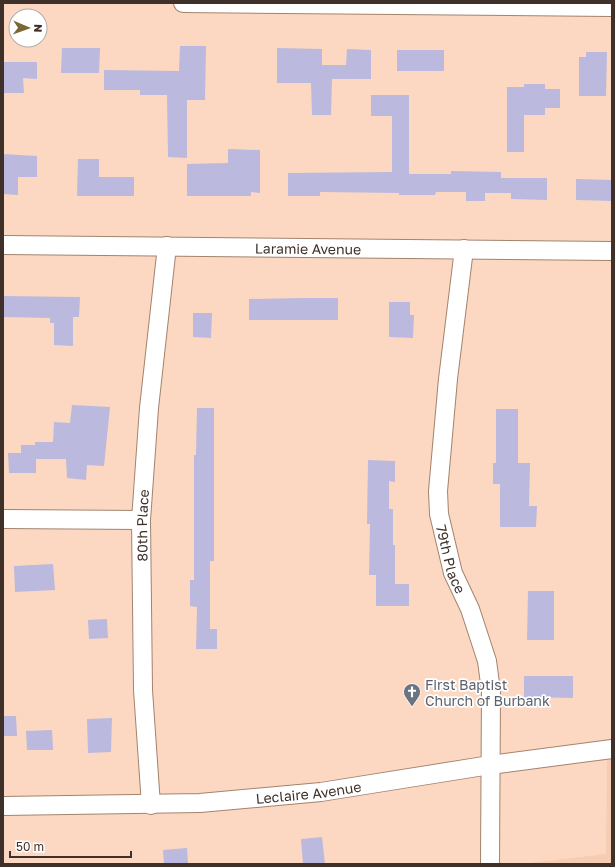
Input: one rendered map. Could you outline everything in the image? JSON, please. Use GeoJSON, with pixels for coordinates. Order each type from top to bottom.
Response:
{"type":"FeatureCollection","features":[{"type":"Feature","properties":{"kind":"street"},"geometry":{"type":"LineString","coordinates":[[183,3],[612,7]]}},
{"type":"Feature","properties":{"kind":"street","name":"Laramie Avenue"},"geometry":{"type":"LineString","coordinates":[[3,245],[612,251]]}},
{"type":"Feature","properties":{"kind":"street","name":"80th Place"},"geometry":{"type":"LineString","coordinates":[[151,805],[143,690],[142,520],[149,408],[167,246]]}},
{"type":"Feature","properties":{"kind":"street","name":"79th Place"},"geometry":{"type":"LineString","coordinates":[[464,249],[448,379],[438,491],[439,514],[453,573],[470,609],[487,661],[491,691],[490,864]]}},
{"type":"Feature","properties":{"kind":"street"},"geometry":{"type":"LineString","coordinates":[[3,519],[142,520]]}},
{"type":"Feature","properties":{"kind":"street","name":"Leclaire Avenue"},"geometry":{"type":"LineString","coordinates":[[3,806],[151,805],[200,803],[321,792],[490,765],[612,749]]}},
{"type":"Feature","properties":{"kind":"shaded area"},"geometry":{"type":"Polygon","coordinates":[[[612,759],[612,864],[520,864],[606,854],[607,760],[612,759]]]}},
{"type":"Feature","properties":{"kind":"building"},"geometry":{"type":"Polygon","coordinates":[[[180,46],[206,46],[205,100],[187,100],[187,158],[168,157],[167,95],[140,95],[140,90],[104,90],[104,70],[179,71],[180,46]]]}},
{"type":"Feature","properties":{"kind":"building"},"geometry":{"type":"Polygon","coordinates":[[[62,48],[100,48],[99,73],[61,73],[62,48]]]}},
{"type":"Feature","properties":{"kind":"building"},"geometry":{"type":"Polygon","coordinates":[[[277,48],[322,49],[322,65],[346,65],[347,49],[371,50],[371,79],[332,79],[331,115],[312,115],[311,83],[277,83],[277,48]]]}},
{"type":"Feature","properties":{"kind":"building"},"geometry":{"type":"Polygon","coordinates":[[[397,50],[444,50],[444,71],[397,71],[397,50]]]}},
{"type":"Feature","properties":{"kind":"building"},"geometry":{"type":"Polygon","coordinates":[[[586,52],[607,52],[606,96],[579,96],[579,57],[586,57],[586,52]]]}},
{"type":"Feature","properties":{"kind":"building"},"geometry":{"type":"Polygon","coordinates":[[[3,62],[37,62],[37,79],[23,78],[24,93],[3,93],[3,62]]]}},
{"type":"Feature","properties":{"kind":"building"},"geometry":{"type":"Polygon","coordinates":[[[524,84],[545,84],[545,89],[560,89],[560,108],[545,108],[545,115],[524,115],[524,152],[507,152],[507,87],[524,87],[524,84]]]}},
{"type":"Feature","properties":{"kind":"building"},"geometry":{"type":"Polygon","coordinates":[[[371,95],[409,95],[409,174],[451,174],[451,171],[501,172],[501,178],[547,178],[547,200],[511,199],[511,193],[485,193],[485,201],[466,201],[466,192],[436,192],[435,195],[399,195],[399,193],[320,192],[320,196],[288,196],[288,173],[392,172],[392,116],[371,116],[371,95]]]}},
{"type":"Feature","properties":{"kind":"building"},"geometry":{"type":"Polygon","coordinates":[[[228,149],[260,150],[260,193],[251,192],[251,196],[187,196],[187,164],[228,163],[228,149]]]}},
{"type":"Feature","properties":{"kind":"building"},"geometry":{"type":"Polygon","coordinates":[[[3,154],[37,156],[37,177],[18,177],[18,195],[3,194],[3,154]]]}},
{"type":"Feature","properties":{"kind":"building"},"geometry":{"type":"Polygon","coordinates":[[[78,159],[99,159],[99,177],[134,177],[134,196],[77,196],[78,159]]]}},
{"type":"Feature","properties":{"kind":"building"},"geometry":{"type":"Polygon","coordinates":[[[576,179],[612,180],[612,201],[576,200],[576,179]]]}},
{"type":"Feature","properties":{"kind":"building"},"geometry":{"type":"Polygon","coordinates":[[[3,296],[80,297],[79,317],[73,317],[73,346],[54,345],[54,323],[50,323],[50,318],[3,317],[3,296]]]}},
{"type":"Feature","properties":{"kind":"building"},"geometry":{"type":"Polygon","coordinates":[[[338,298],[338,320],[249,320],[249,299],[338,298]]]}},
{"type":"Feature","properties":{"kind":"building"},"geometry":{"type":"Polygon","coordinates":[[[389,302],[410,302],[410,315],[414,315],[413,338],[389,337],[389,302]]]}},
{"type":"Feature","properties":{"kind":"building"},"geometry":{"type":"Polygon","coordinates":[[[193,313],[212,313],[211,338],[193,337],[193,313]]]}},
{"type":"Feature","properties":{"kind":"building"},"geometry":{"type":"Polygon","coordinates":[[[72,405],[110,407],[104,466],[87,465],[86,480],[67,478],[66,459],[36,459],[36,473],[9,473],[8,453],[21,453],[21,445],[35,445],[35,442],[53,442],[54,422],[70,423],[72,405]]]}},
{"type":"Feature","properties":{"kind":"building"},"geometry":{"type":"Polygon","coordinates":[[[197,408],[214,408],[214,561],[210,561],[210,629],[217,629],[217,649],[196,649],[197,607],[190,606],[190,580],[194,580],[194,455],[196,455],[197,408]]]}},
{"type":"Feature","properties":{"kind":"building"},"geometry":{"type":"Polygon","coordinates":[[[496,409],[518,409],[518,463],[530,463],[529,506],[537,506],[536,527],[500,527],[500,484],[493,484],[493,463],[496,463],[496,409]]]}},
{"type":"Feature","properties":{"kind":"building"},"geometry":{"type":"Polygon","coordinates":[[[368,460],[395,461],[395,482],[389,481],[389,509],[393,509],[395,584],[409,584],[409,606],[376,606],[376,575],[369,575],[370,524],[367,524],[368,460]]]}},
{"type":"Feature","properties":{"kind":"building"},"geometry":{"type":"Polygon","coordinates":[[[53,564],[55,590],[15,592],[14,566],[53,564]]]}},
{"type":"Feature","properties":{"kind":"building"},"geometry":{"type":"Polygon","coordinates":[[[528,591],[554,591],[554,640],[527,640],[528,591]]]}},
{"type":"Feature","properties":{"kind":"building"},"geometry":{"type":"Polygon","coordinates":[[[107,619],[108,638],[89,639],[88,620],[107,619]]]}},
{"type":"Feature","properties":{"kind":"building"},"geometry":{"type":"Polygon","coordinates":[[[524,676],[573,676],[573,698],[524,697],[524,676]]]}},
{"type":"Feature","properties":{"kind":"building"},"geometry":{"type":"Polygon","coordinates":[[[3,716],[16,716],[17,736],[3,736],[3,716]]]}},
{"type":"Feature","properties":{"kind":"building"},"geometry":{"type":"Polygon","coordinates":[[[112,718],[111,752],[88,753],[87,719],[112,718]]]}},
{"type":"Feature","properties":{"kind":"building"},"geometry":{"type":"Polygon","coordinates":[[[52,730],[53,750],[27,750],[26,731],[52,730]]]}},
{"type":"Feature","properties":{"kind":"building"},"geometry":{"type":"Polygon","coordinates":[[[322,837],[325,864],[303,864],[301,839],[322,837]]]}},
{"type":"Feature","properties":{"kind":"building"},"geometry":{"type":"Polygon","coordinates":[[[187,848],[188,864],[164,864],[163,850],[187,848]]]}},
{"type":"Feature","properties":{"kind":"place","name":"First Baptist Church of Burbank"},"geometry":{"type":"Point","coordinates":[412,707]}}]}
